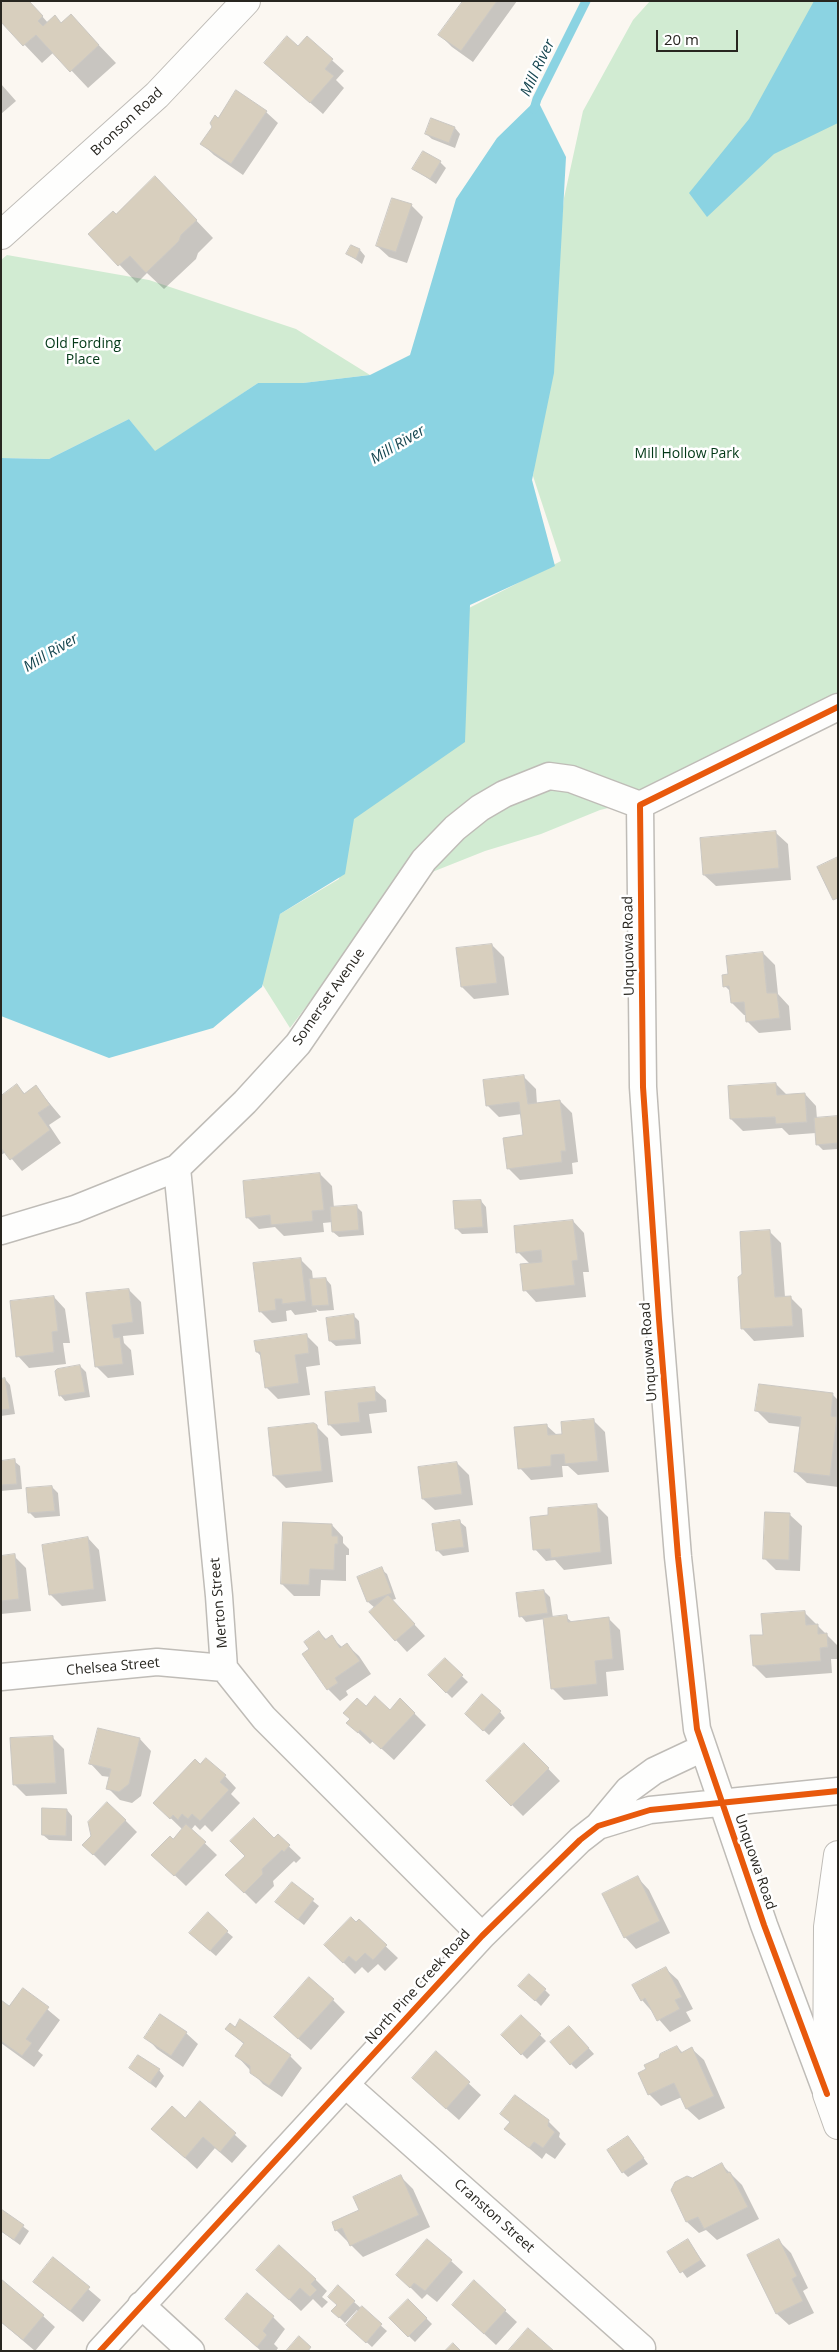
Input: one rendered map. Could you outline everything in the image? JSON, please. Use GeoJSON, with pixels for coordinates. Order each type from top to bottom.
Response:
{"type":"FeatureCollection","features":[{"type":"Feature","properties":{"kind":"main road","name":"Bronson Road"},"geometry":{"type":"LineString","coordinates":[[1,235],[157,95],[246,1]]}},
{"type":"Feature","properties":{"kind":"main road"},"geometry":{"type":"LineString","coordinates":[[838,1855],[828,1927],[827,2094],[838,2126]]}},
{"type":"Feature","properties":{"kind":"street"},"geometry":{"type":"LineString","coordinates":[[640,805],[838,707]]}},
{"type":"Feature","properties":{"kind":"street","name":"Somerset Avenue"},"geometry":{"type":"LineString","coordinates":[[1,1231],[75,1209],[177,1168],[245,1102],[298,1044],[424,860],[455,828],[480,808],[504,794],[549,776],[571,779],[640,805]]}},
{"type":"Feature","properties":{"kind":"street","name":"Unquowa Road"},"geometry":{"type":"LineString","coordinates":[[640,805],[643,1087],[658,1309],[678,1557],[697,1728],[764,1925],[827,2094]]}},
{"type":"Feature","properties":{"kind":"street","name":"Merton Street"},"geometry":{"type":"LineString","coordinates":[[177,1168],[217,1576],[224,1668],[264,1718],[482,1936]]}},
{"type":"Feature","properties":{"kind":"street","name":"Chelsea Street"},"geometry":{"type":"LineString","coordinates":[[1,1676],[157,1662],[224,1668]]}},
{"type":"Feature","properties":{"kind":"street","name":"North Pine Creek Road"},"geometry":{"type":"LineString","coordinates":[[100,2351],[482,1936],[580,1840],[598,1826],[628,1790],[654,1771],[703,1748]]}},
{"type":"Feature","properties":{"kind":"street","name":"North Pine Creek Road"},"geometry":{"type":"LineString","coordinates":[[598,1826],[650,1810],[838,1791]]}},
{"type":"Feature","properties":{"kind":"street","name":"Cranston Street"},"geometry":{"type":"LineString","coordinates":[[346,2085],[642,2348]]}},
{"type":"Feature","properties":{"kind":"street"},"geometry":{"type":"LineString","coordinates":[[141,2305],[191,2351]]}},
{"type":"Feature","properties":{"kind":"green space","name":"Mill Hollow Park"},"geometry":{"type":"Polygon","coordinates":[[[650,1],[838,1],[838,705],[674,792],[600,810],[541,834],[485,851],[397,886],[290,1028],[259,979],[280,914],[339,879],[354,814],[469,608],[561,561],[533,476],[564,198],[583,111],[633,20],[650,1]]]}},
{"type":"Feature","properties":{"kind":"green space","name":"Old Fording Place"},"geometry":{"type":"Polygon","coordinates":[[[7,255],[149,280],[296,329],[370,375],[303,383],[258,383],[155,452],[129,419],[49,459],[1,458],[1,260],[7,255]]]}},
{"type":"Feature","properties":{"kind":"water"},"geometry":{"type":"Polygon","coordinates":[[[814,1],[838,1],[838,123],[774,154],[707,217],[689,193],[749,119],[814,1]]]}},
{"type":"Feature","properties":{"kind":"water"},"geometry":{"type":"Polygon","coordinates":[[[537,99],[566,157],[554,373],[532,480],[555,566],[470,605],[465,742],[354,819],[345,874],[280,914],[262,987],[213,1028],[109,1058],[1,1016],[1,458],[49,459],[129,419],[155,451],[258,383],[303,383],[370,375],[410,355],[456,199],[497,138],[537,99]]]}},
{"type":"Feature","properties":{"kind":"building"},"geometry":{"type":"Polygon","coordinates":[[[4,1],[29,1],[43,16],[38,21],[43,26],[55,15],[61,23],[71,14],[99,45],[70,72],[36,35],[23,46],[1,22],[1,4],[4,1]]]}},
{"type":"Feature","properties":{"kind":"building"},"geometry":{"type":"Polygon","coordinates":[[[463,1],[497,1],[461,51],[438,35],[463,1]]]}},
{"type":"Feature","properties":{"kind":"building"},"geometry":{"type":"Polygon","coordinates":[[[287,36],[298,46],[307,36],[333,59],[325,69],[334,76],[310,103],[264,63],[287,36]]]}},
{"type":"Feature","properties":{"kind":"building"},"geometry":{"type":"Polygon","coordinates":[[[236,90],[267,111],[231,164],[200,144],[212,127],[210,123],[215,115],[218,118],[236,90]]]}},
{"type":"Feature","properties":{"kind":"building"},"geometry":{"type":"Polygon","coordinates":[[[431,118],[455,127],[449,143],[425,134],[431,118]]]}},
{"type":"Feature","properties":{"kind":"building"},"geometry":{"type":"Polygon","coordinates":[[[423,151],[441,161],[430,179],[412,169],[423,151]]]}},
{"type":"Feature","properties":{"kind":"building"},"geometry":{"type":"Polygon","coordinates":[[[155,176],[197,220],[181,235],[179,241],[146,273],[130,256],[118,266],[88,234],[113,211],[116,214],[155,176]]]}},
{"type":"Feature","properties":{"kind":"building"},"geometry":{"type":"Polygon","coordinates":[[[392,198],[412,204],[396,252],[376,246],[392,198]]]}},
{"type":"Feature","properties":{"kind":"building"},"geometry":{"type":"Polygon","coordinates":[[[351,245],[360,249],[356,259],[346,254],[351,245]]]}},
{"type":"Feature","properties":{"kind":"building"},"geometry":{"type":"Polygon","coordinates":[[[776,831],[779,868],[703,875],[700,838],[776,831]]]}},
{"type":"Feature","properties":{"kind":"building"},"geometry":{"type":"Polygon","coordinates":[[[838,857],[838,898],[833,900],[817,867],[838,857]]]}},
{"type":"Feature","properties":{"kind":"building"},"geometry":{"type":"Polygon","coordinates":[[[492,944],[497,983],[461,987],[456,948],[492,944]]]}},
{"type":"Feature","properties":{"kind":"building"},"geometry":{"type":"Polygon","coordinates":[[[763,952],[767,993],[777,993],[780,1018],[746,1022],[744,1002],[731,1003],[729,986],[723,987],[722,975],[728,974],[726,956],[763,952]]]}},
{"type":"Feature","properties":{"kind":"building"},"geometry":{"type":"Polygon","coordinates":[[[524,1075],[528,1104],[560,1100],[566,1151],[561,1151],[562,1162],[507,1169],[503,1138],[523,1135],[519,1102],[486,1106],[483,1080],[524,1075]]]}},
{"type":"Feature","properties":{"kind":"building"},"geometry":{"type":"Polygon","coordinates":[[[776,1083],[777,1095],[805,1093],[807,1122],[776,1124],[775,1117],[730,1119],[728,1086],[776,1083]]]}},
{"type":"Feature","properties":{"kind":"building"},"geometry":{"type":"Polygon","coordinates":[[[17,1084],[24,1094],[36,1085],[50,1105],[38,1113],[50,1130],[10,1160],[1,1148],[1,1096],[17,1084]]]}},
{"type":"Feature","properties":{"kind":"building"},"geometry":{"type":"Polygon","coordinates":[[[838,1116],[838,1143],[816,1145],[814,1118],[838,1116]]]}},
{"type":"Feature","properties":{"kind":"building"},"geometry":{"type":"Polygon","coordinates":[[[320,1173],[324,1210],[312,1211],[313,1221],[271,1225],[270,1215],[246,1218],[243,1181],[320,1173]]]}},
{"type":"Feature","properties":{"kind":"building"},"geometry":{"type":"Polygon","coordinates":[[[481,1200],[483,1227],[455,1229],[453,1201],[481,1200]]]}},
{"type":"Feature","properties":{"kind":"building"},"geometry":{"type":"Polygon","coordinates":[[[357,1205],[359,1230],[332,1232],[330,1207],[357,1205]]]}},
{"type":"Feature","properties":{"kind":"building"},"geometry":{"type":"Polygon","coordinates":[[[573,1220],[578,1260],[572,1261],[575,1285],[523,1291],[520,1264],[542,1262],[541,1250],[516,1253],[514,1226],[573,1220]]]}},
{"type":"Feature","properties":{"kind":"building"},"geometry":{"type":"Polygon","coordinates":[[[770,1230],[775,1297],[791,1296],[793,1326],[741,1329],[738,1277],[742,1274],[740,1232],[770,1230]]]}},
{"type":"Feature","properties":{"kind":"building"},"geometry":{"type":"Polygon","coordinates":[[[301,1258],[306,1301],[282,1304],[282,1299],[275,1299],[276,1310],[259,1312],[253,1263],[301,1258]]]}},
{"type":"Feature","properties":{"kind":"building"},"geometry":{"type":"Polygon","coordinates":[[[326,1278],[329,1305],[312,1306],[309,1279],[326,1278]]]}},
{"type":"Feature","properties":{"kind":"building"},"geometry":{"type":"Polygon","coordinates":[[[129,1289],[133,1322],[112,1325],[114,1338],[120,1337],[123,1364],[95,1367],[86,1293],[129,1289]]]}},
{"type":"Feature","properties":{"kind":"building"},"geometry":{"type":"Polygon","coordinates":[[[54,1296],[58,1331],[52,1332],[54,1352],[16,1357],[10,1301],[54,1296]]]}},
{"type":"Feature","properties":{"kind":"building"},"geometry":{"type":"Polygon","coordinates":[[[354,1314],[356,1339],[329,1341],[326,1318],[354,1314]]]}},
{"type":"Feature","properties":{"kind":"building"},"geometry":{"type":"Polygon","coordinates":[[[307,1334],[309,1353],[295,1355],[299,1383],[265,1388],[260,1352],[256,1352],[254,1341],[307,1334]]]}},
{"type":"Feature","properties":{"kind":"building"},"geometry":{"type":"Polygon","coordinates":[[[80,1365],[85,1392],[59,1396],[55,1371],[80,1365]]]}},
{"type":"Feature","properties":{"kind":"building"},"geometry":{"type":"Polygon","coordinates":[[[5,1378],[10,1409],[1,1410],[1,1379],[5,1378]]]}},
{"type":"Feature","properties":{"kind":"building"},"geometry":{"type":"Polygon","coordinates":[[[759,1384],[833,1393],[831,1416],[837,1417],[830,1476],[794,1472],[801,1417],[755,1411],[759,1384]]]}},
{"type":"Feature","properties":{"kind":"building"},"geometry":{"type":"Polygon","coordinates":[[[375,1387],[376,1401],[358,1403],[360,1422],[328,1425],[325,1392],[375,1387]]]}},
{"type":"Feature","properties":{"kind":"building"},"geometry":{"type":"Polygon","coordinates":[[[594,1419],[598,1461],[565,1464],[564,1454],[551,1455],[551,1466],[518,1469],[514,1427],[547,1424],[548,1435],[562,1434],[561,1422],[594,1419]]]}},
{"type":"Feature","properties":{"kind":"building"},"geometry":{"type":"Polygon","coordinates":[[[314,1423],[317,1425],[322,1471],[273,1476],[268,1428],[314,1423]]]}},
{"type":"Feature","properties":{"kind":"building"},"geometry":{"type":"Polygon","coordinates":[[[15,1459],[17,1484],[1,1485],[1,1461],[15,1459]]]}},
{"type":"Feature","properties":{"kind":"building"},"geometry":{"type":"Polygon","coordinates":[[[457,1462],[462,1494],[422,1499],[418,1467],[457,1462]]]}},
{"type":"Feature","properties":{"kind":"building"},"geometry":{"type":"Polygon","coordinates":[[[52,1486],[55,1511],[28,1513],[26,1488],[52,1486]]]}},
{"type":"Feature","properties":{"kind":"building"},"geometry":{"type":"Polygon","coordinates":[[[597,1504],[601,1552],[551,1558],[550,1549],[533,1550],[530,1517],[548,1515],[548,1508],[597,1504]]]}},
{"type":"Feature","properties":{"kind":"building"},"geometry":{"type":"Polygon","coordinates":[[[765,1512],[790,1513],[789,1560],[763,1559],[765,1512]]]}},
{"type":"Feature","properties":{"kind":"building"},"geometry":{"type":"Polygon","coordinates":[[[460,1520],[464,1547],[436,1551],[432,1524],[460,1520]]]}},
{"type":"Feature","properties":{"kind":"building"},"geometry":{"type":"Polygon","coordinates":[[[283,1522],[332,1524],[332,1536],[338,1536],[338,1544],[335,1544],[334,1570],[310,1569],[309,1585],[281,1584],[283,1522]]]}},
{"type":"Feature","properties":{"kind":"building"},"geometry":{"type":"Polygon","coordinates":[[[88,1537],[94,1589],[49,1595],[42,1545],[88,1537]]]}},
{"type":"Feature","properties":{"kind":"building"},"geometry":{"type":"Polygon","coordinates":[[[15,1554],[19,1599],[1,1601],[1,1556],[15,1554]]]}},
{"type":"Feature","properties":{"kind":"building"},"geometry":{"type":"Polygon","coordinates":[[[382,1567],[392,1593],[367,1602],[357,1577],[382,1567]]]}},
{"type":"Feature","properties":{"kind":"building"},"geometry":{"type":"Polygon","coordinates":[[[544,1590],[548,1613],[519,1617],[516,1593],[544,1590]]]}},
{"type":"Feature","properties":{"kind":"building"},"geometry":{"type":"Polygon","coordinates":[[[388,1595],[415,1624],[395,1641],[369,1612],[388,1595]]]}},
{"type":"Feature","properties":{"kind":"building"},"geometry":{"type":"Polygon","coordinates":[[[805,1611],[806,1625],[818,1624],[818,1634],[827,1633],[828,1647],[820,1648],[821,1661],[753,1666],[750,1635],[763,1635],[761,1614],[805,1611]]]}},
{"type":"Feature","properties":{"kind":"building"},"geometry":{"type":"Polygon","coordinates":[[[567,1615],[568,1622],[609,1617],[613,1659],[595,1661],[597,1684],[551,1689],[543,1618],[567,1615]]]}},
{"type":"Feature","properties":{"kind":"building"},"geometry":{"type":"Polygon","coordinates":[[[319,1631],[325,1640],[332,1635],[340,1648],[347,1643],[360,1661],[335,1678],[338,1683],[327,1690],[302,1654],[309,1649],[304,1642],[319,1631]]]}},
{"type":"Feature","properties":{"kind":"building"},"geometry":{"type":"Polygon","coordinates":[[[445,1658],[463,1675],[446,1693],[428,1675],[445,1658]]]}},
{"type":"Feature","properties":{"kind":"building"},"geometry":{"type":"Polygon","coordinates":[[[482,1694],[501,1711],[483,1731],[465,1714],[482,1694]]]}},
{"type":"Feature","properties":{"kind":"building"},"geometry":{"type":"Polygon","coordinates":[[[375,1696],[390,1710],[400,1698],[415,1713],[381,1749],[360,1730],[358,1733],[346,1723],[350,1719],[343,1713],[357,1698],[366,1706],[375,1696]]]}},
{"type":"Feature","properties":{"kind":"building"},"geometry":{"type":"Polygon","coordinates":[[[98,1728],[140,1738],[129,1784],[119,1792],[106,1789],[111,1769],[89,1764],[98,1728]]]}},
{"type":"Feature","properties":{"kind":"building"},"geometry":{"type":"Polygon","coordinates":[[[53,1736],[56,1783],[13,1785],[10,1738],[53,1736]]]}},
{"type":"Feature","properties":{"kind":"building"},"geometry":{"type":"Polygon","coordinates":[[[524,1743],[549,1768],[511,1806],[486,1781],[524,1743]]]}},
{"type":"Feature","properties":{"kind":"building"},"geometry":{"type":"Polygon","coordinates":[[[206,1758],[226,1775],[220,1782],[229,1790],[200,1821],[192,1814],[188,1819],[182,1814],[178,1820],[173,1815],[170,1819],[153,1803],[195,1759],[200,1764],[206,1758]]]}},
{"type":"Feature","properties":{"kind":"building"},"geometry":{"type":"Polygon","coordinates":[[[107,1802],[126,1820],[93,1855],[82,1845],[91,1836],[88,1822],[107,1802]]]}},
{"type":"Feature","properties":{"kind":"building"},"geometry":{"type":"Polygon","coordinates":[[[42,1808],[67,1809],[66,1836],[42,1835],[42,1808]]]}},
{"type":"Feature","properties":{"kind":"building"},"geometry":{"type":"Polygon","coordinates":[[[254,1818],[274,1838],[278,1834],[290,1845],[262,1869],[263,1874],[244,1893],[225,1875],[245,1856],[230,1841],[254,1818]]]}},
{"type":"Feature","properties":{"kind":"building"},"geometry":{"type":"Polygon","coordinates":[[[186,1824],[206,1842],[174,1876],[151,1855],[170,1836],[173,1839],[186,1824]]]}},
{"type":"Feature","properties":{"kind":"building"},"geometry":{"type":"Polygon","coordinates":[[[638,1876],[660,1921],[624,1938],[602,1894],[638,1876]]]}},
{"type":"Feature","properties":{"kind":"building"},"geometry":{"type":"Polygon","coordinates":[[[292,1882],[314,1899],[298,1920],[275,1902],[292,1882]]]}},
{"type":"Feature","properties":{"kind":"building"},"geometry":{"type":"Polygon","coordinates":[[[208,1912],[228,1931],[210,1951],[189,1933],[208,1912]]]}},
{"type":"Feature","properties":{"kind":"building"},"geometry":{"type":"Polygon","coordinates":[[[351,1917],[356,1922],[359,1919],[387,1945],[373,1960],[365,1953],[356,1962],[349,1956],[343,1963],[324,1945],[351,1917]]]}},
{"type":"Feature","properties":{"kind":"building"},"geometry":{"type":"Polygon","coordinates":[[[666,1967],[682,1997],[675,2000],[680,2009],[657,2021],[645,1998],[641,2001],[632,1985],[666,1967]]]}},
{"type":"Feature","properties":{"kind":"building"},"geometry":{"type":"Polygon","coordinates":[[[529,1974],[546,1989],[535,2001],[518,1986],[529,1974]]]}},
{"type":"Feature","properties":{"kind":"building"},"geometry":{"type":"Polygon","coordinates":[[[309,1977],[334,1999],[298,2039],[274,2017],[309,1977]]]}},
{"type":"Feature","properties":{"kind":"building"},"geometry":{"type":"Polygon","coordinates":[[[23,1988],[49,2007],[26,2039],[32,2043],[22,2056],[1,2041],[1,2000],[9,2006],[23,1988]]]}},
{"type":"Feature","properties":{"kind":"building"},"geometry":{"type":"Polygon","coordinates":[[[160,2014],[187,2032],[171,2056],[144,2038],[160,2014]]]}},
{"type":"Feature","properties":{"kind":"building"},"geometry":{"type":"Polygon","coordinates":[[[521,2015],[541,2034],[521,2055],[501,2035],[521,2015]]]}},
{"type":"Feature","properties":{"kind":"building"},"geometry":{"type":"Polygon","coordinates":[[[240,2019],[291,2055],[269,2086],[250,2073],[250,2066],[235,2056],[244,2043],[225,2029],[230,2023],[235,2027],[240,2019]]]}},
{"type":"Feature","properties":{"kind":"building"},"geometry":{"type":"Polygon","coordinates":[[[569,2026],[589,2048],[570,2065],[550,2042],[569,2026]]]}},
{"type":"Feature","properties":{"kind":"building"},"geometry":{"type":"Polygon","coordinates":[[[677,2046],[681,2053],[692,2047],[714,2096],[686,2109],[674,2083],[648,2095],[638,2073],[646,2069],[644,2065],[659,2058],[660,2054],[677,2046]]]}},
{"type":"Feature","properties":{"kind":"building"},"geometry":{"type":"Polygon","coordinates":[[[436,2051],[470,2082],[446,2109],[412,2078],[436,2051]]]}},
{"type":"Feature","properties":{"kind":"building"},"geometry":{"type":"Polygon","coordinates":[[[138,2055],[160,2069],[150,2083],[129,2068],[138,2055]]]}},
{"type":"Feature","properties":{"kind":"building"},"geometry":{"type":"Polygon","coordinates":[[[515,2095],[549,2120],[548,2126],[555,2132],[543,2148],[534,2142],[529,2148],[504,2129],[510,2122],[500,2114],[515,2095]]]}},
{"type":"Feature","properties":{"kind":"building"},"geometry":{"type":"Polygon","coordinates":[[[200,2101],[236,2133],[220,2152],[203,2137],[185,2158],[151,2129],[172,2106],[185,2118],[200,2101]]]}},
{"type":"Feature","properties":{"kind":"building"},"geometry":{"type":"Polygon","coordinates":[[[628,2136],[644,2158],[622,2173],[607,2150],[628,2136]]]}},
{"type":"Feature","properties":{"kind":"building"},"geometry":{"type":"Polygon","coordinates":[[[722,2163],[727,2173],[730,2172],[748,2207],[704,2229],[698,2217],[686,2222],[671,2190],[675,2182],[687,2176],[692,2178],[722,2163]]]}},
{"type":"Feature","properties":{"kind":"building"},"geometry":{"type":"Polygon","coordinates":[[[401,2175],[419,2215],[350,2246],[342,2228],[335,2231],[332,2222],[359,2210],[353,2197],[401,2175]]]}},
{"type":"Feature","properties":{"kind":"building"},"geometry":{"type":"Polygon","coordinates":[[[1,2209],[24,2225],[14,2240],[1,2231],[1,2209]]]}},
{"type":"Feature","properties":{"kind":"building"},"geometry":{"type":"Polygon","coordinates":[[[427,2239],[452,2260],[425,2291],[414,2283],[410,2288],[396,2275],[427,2239]]]}},
{"type":"Feature","properties":{"kind":"building"},"geometry":{"type":"Polygon","coordinates":[[[688,2239],[701,2260],[680,2273],[667,2252],[688,2239]]]}},
{"type":"Feature","properties":{"kind":"building"},"geometry":{"type":"Polygon","coordinates":[[[779,2239],[797,2276],[792,2279],[803,2301],[776,2314],[747,2255],[779,2239]]]}},
{"type":"Feature","properties":{"kind":"building"},"geometry":{"type":"Polygon","coordinates":[[[279,2245],[316,2279],[311,2284],[317,2290],[310,2297],[300,2288],[289,2300],[256,2270],[279,2245]]]}},
{"type":"Feature","properties":{"kind":"building"},"geometry":{"type":"Polygon","coordinates":[[[53,2257],[90,2287],[70,2311],[33,2282],[53,2257]]]}},
{"type":"Feature","properties":{"kind":"building"},"geometry":{"type":"Polygon","coordinates":[[[1,2279],[44,2315],[23,2340],[1,2322],[1,2279]]]}},
{"type":"Feature","properties":{"kind":"building"},"geometry":{"type":"Polygon","coordinates":[[[474,2280],[506,2310],[484,2334],[452,2305],[474,2280]]]}},
{"type":"Feature","properties":{"kind":"building"},"geometry":{"type":"Polygon","coordinates":[[[338,2285],[355,2301],[339,2318],[331,2311],[337,2305],[328,2297],[338,2285]]]}},
{"type":"Feature","properties":{"kind":"building"},"geometry":{"type":"Polygon","coordinates":[[[247,2293],[274,2316],[263,2331],[267,2335],[257,2347],[225,2319],[247,2293]]]}},
{"type":"Feature","properties":{"kind":"building"},"geometry":{"type":"Polygon","coordinates":[[[408,2299],[427,2318],[408,2337],[389,2318],[408,2299]]]}},
{"type":"Feature","properties":{"kind":"building"},"geometry":{"type":"Polygon","coordinates":[[[362,2306],[382,2324],[366,2343],[346,2325],[362,2306]]]}},
{"type":"Feature","properties":{"kind":"building"},"geometry":{"type":"Polygon","coordinates":[[[528,2328],[553,2350],[553,2351],[508,2351],[528,2328]]]}},
{"type":"Feature","properties":{"kind":"building"},"geometry":{"type":"Polygon","coordinates":[[[299,2336],[311,2347],[308,2351],[286,2351],[299,2336]]]}},
{"type":"Feature","properties":{"kind":"building"},"geometry":{"type":"Polygon","coordinates":[[[453,2343],[461,2351],[445,2351],[453,2343]]]}},
{"type":"Feature","properties":{"kind":"waterway","name":"Mill River"},"geometry":{"type":"LineString","coordinates":[[534,109],[537,99],[586,1]]}},
{"type":"Feature","properties":{"kind":"cycle path"},"geometry":{"type":"LineString","coordinates":[[827,2094],[764,1925],[697,1729],[678,1557],[643,1087],[640,805],[838,707]]}},
{"type":"Feature","properties":{"kind":"cycle path"},"geometry":{"type":"LineString","coordinates":[[100,2351],[482,1936],[580,1840],[598,1826],[650,1810],[838,1791]]}}]}
